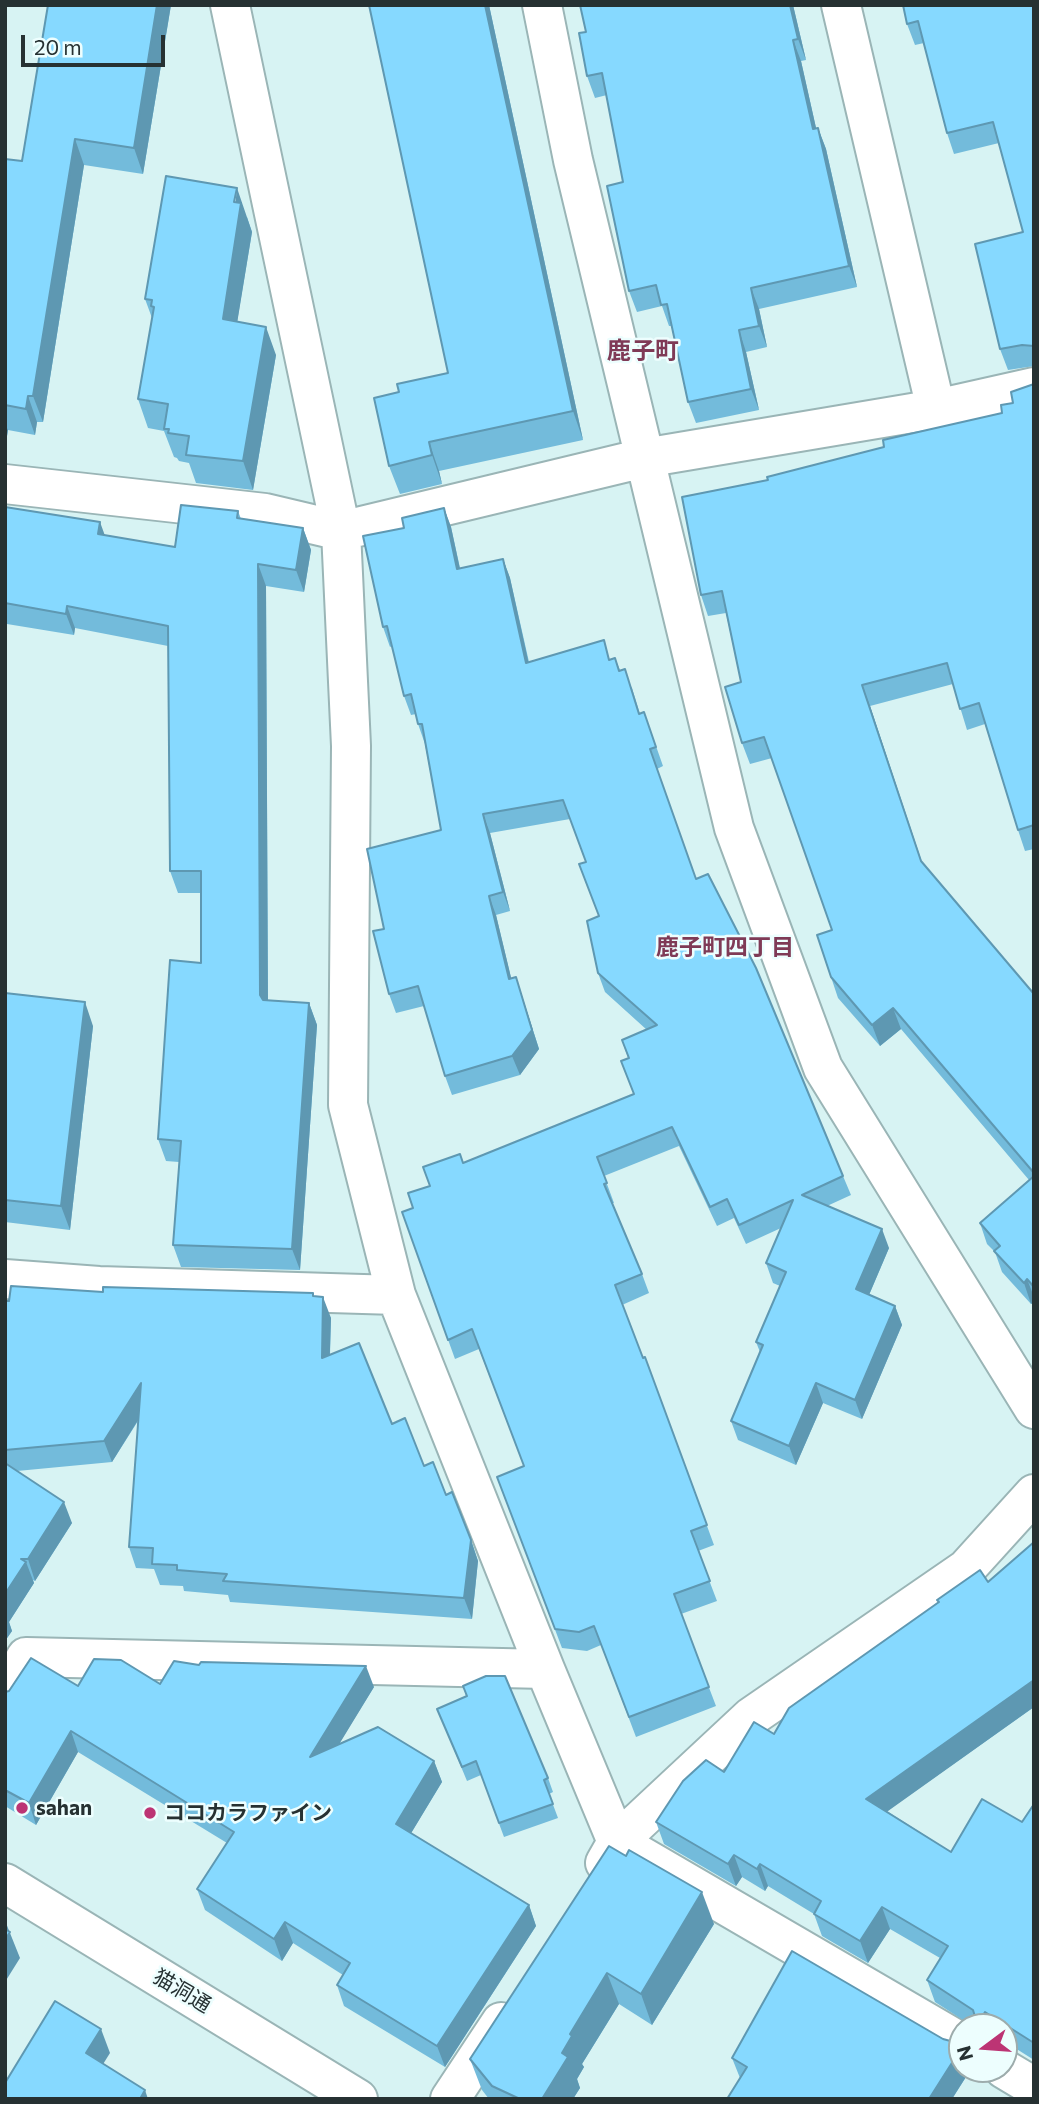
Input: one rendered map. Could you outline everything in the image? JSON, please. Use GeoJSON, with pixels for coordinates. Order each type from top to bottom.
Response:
{"type":"FeatureCollection","features":[{"type":"Feature","properties":{"kind":"street"},"geometry":{"type":"LineString","coordinates":[[230,5],[341,531],[351,746],[348,1105],[396,1295],[617,1842],[948,2035]]}},
{"type":"Feature","properties":{"kind":"street"},"geometry":{"type":"LineString","coordinates":[[542,5],[573,160],[734,828],[823,1068],[1034,1409]]}},
{"type":"Feature","properties":{"kind":"street"},"geometry":{"type":"LineString","coordinates":[[841,5],[936,409]]}},
{"type":"Feature","properties":{"kind":"street"},"geometry":{"type":"LineString","coordinates":[[5,484],[265,513],[341,531],[644,458],[936,409],[1034,387]]}},
{"type":"Feature","properties":{"kind":"street"},"geometry":{"type":"LineString","coordinates":[[5,1279],[99,1286],[396,1295]]}},
{"type":"Feature","properties":{"kind":"street"},"geometry":{"type":"LineString","coordinates":[[585,1894],[617,1842],[751,1717],[966,1569],[1034,1493]]}},
{"type":"Feature","properties":{"kind":"street"},"geometry":{"type":"LineString","coordinates":[[5,1695],[26,1657],[545,1669]]}},
{"type":"Feature","properties":{"kind":"street","name":"猫洞通"},"geometry":{"type":"LineString","coordinates":[[5,1883],[358,2099]]}},
{"type":"Feature","properties":{"kind":"street"},"geometry":{"type":"LineString","coordinates":[[450,2099],[518,1996]]}},
{"type":"Feature","properties":{"kind":"street"},"geometry":{"type":"LineString","coordinates":[[1018,2077],[1034,2087]]}},
{"type":"Feature","properties":{"kind":"building"},"geometry":{"type":"Polygon","coordinates":[[[48,5],[157,5],[134,148],[75,139],[33,396],[28,396],[26,409],[5,405],[5,159],[22,161],[48,5]]]}},
{"type":"Feature","properties":{"kind":"building"},"geometry":{"type":"Polygon","coordinates":[[[369,5],[485,5],[573,411],[429,442],[432,455],[389,466],[374,398],[399,392],[397,384],[448,373],[369,5]]]}},
{"type":"Feature","properties":{"kind":"building"},"geometry":{"type":"Polygon","coordinates":[[[580,5],[790,5],[798,39],[793,40],[813,129],[818,128],[849,266],[751,288],[759,326],[739,330],[751,389],[688,402],[667,304],[661,305],[656,285],[629,291],[607,186],[623,182],[602,73],[587,76],[579,33],[586,32],[580,5]]]}},
{"type":"Feature","properties":{"kind":"building"},"geometry":{"type":"Polygon","coordinates":[[[903,5],[1034,5],[1034,346],[1000,349],[975,244],[1023,232],[993,122],[947,133],[918,21],[907,24],[903,5]]]}},
{"type":"Feature","properties":{"kind":"building"},"geometry":{"type":"Polygon","coordinates":[[[166,176],[237,188],[234,202],[241,203],[223,319],[266,327],[243,461],[186,455],[189,436],[168,433],[169,429],[164,429],[168,404],[138,399],[154,307],[151,306],[152,300],[145,299],[166,176]]]}},
{"type":"Feature","properties":{"kind":"building"},"geometry":{"type":"Polygon","coordinates":[[[1034,384],[1034,825],[1018,830],[979,703],[960,709],[947,663],[862,685],[921,861],[1034,994],[1034,1173],[893,1008],[872,1025],[831,977],[817,935],[832,930],[764,737],[742,743],[725,687],[741,682],[722,591],[701,595],[682,497],[768,480],[767,477],[884,447],[883,440],[1002,413],[1001,405],[1013,403],[1011,392],[1034,384]]]}},
{"type":"Feature","properties":{"kind":"building"},"geometry":{"type":"Polygon","coordinates":[[[181,505],[238,511],[237,518],[303,528],[296,570],[258,564],[260,995],[263,1000],[309,1003],[292,1249],[173,1245],[181,1141],[158,1139],[170,960],[201,963],[201,871],[170,871],[168,626],[67,606],[66,614],[5,603],[5,507],[100,522],[98,534],[175,547],[181,505]]]}},
{"type":"Feature","properties":{"kind":"building"},"geometry":{"type":"Polygon","coordinates":[[[444,508],[457,569],[503,559],[526,663],[604,640],[609,660],[615,658],[619,671],[625,669],[639,714],[644,712],[656,747],[650,749],[696,879],[708,874],[756,968],[843,1176],[802,1195],[882,1229],[856,1289],[895,1306],[855,1400],[816,1383],[789,1446],[731,1421],[763,1345],[756,1342],[786,1272],[766,1263],[793,1200],[739,1225],[727,1199],[710,1207],[672,1127],[597,1157],[607,1183],[604,1184],[642,1274],[615,1285],[643,1358],[645,1357],[707,1525],[691,1531],[710,1581],[674,1594],[709,1687],[629,1717],[594,1626],[579,1632],[555,1629],[497,1477],[524,1466],[472,1329],[448,1340],[402,1212],[413,1208],[408,1193],[430,1186],[423,1167],[460,1154],[463,1163],[634,1094],[621,1061],[629,1058],[622,1040],[657,1025],[598,973],[587,921],[599,916],[579,864],[586,862],[563,800],[483,814],[503,892],[489,896],[509,979],[516,977],[532,1030],[512,1056],[445,1076],[418,986],[389,994],[373,931],[384,929],[367,849],[441,830],[422,724],[418,724],[411,694],[404,696],[387,626],[383,627],[363,536],[404,528],[402,518],[444,508]]]}},
{"type":"Feature","properties":{"kind":"building"},"geometry":{"type":"Polygon","coordinates":[[[5,993],[85,1002],[61,1206],[5,1200],[5,993]]]}},
{"type":"Feature","properties":{"kind":"building"},"geometry":{"type":"Polygon","coordinates":[[[1034,1176],[1034,1287],[1027,1279],[1024,1283],[994,1251],[1000,1246],[980,1223],[1034,1176]]]}},
{"type":"Feature","properties":{"kind":"building"},"geometry":{"type":"Polygon","coordinates":[[[11,1286],[103,1292],[103,1287],[313,1293],[313,1296],[323,1297],[322,1358],[359,1343],[392,1424],[405,1418],[424,1466],[433,1462],[446,1495],[452,1492],[471,1540],[464,1598],[223,1581],[227,1574],[177,1570],[177,1565],[152,1564],[153,1548],[129,1547],[141,1383],[104,1441],[5,1450],[5,1301],[9,1301],[11,1286]]]}},
{"type":"Feature","properties":{"kind":"building"},"geometry":{"type":"Polygon","coordinates":[[[5,1463],[64,1502],[28,1559],[21,1559],[26,1562],[5,1594],[5,1463]]]}},
{"type":"Feature","properties":{"kind":"building"},"geometry":{"type":"Polygon","coordinates":[[[1034,1542],[1034,1680],[866,1799],[951,1852],[982,1799],[1022,1822],[1034,1804],[1034,2043],[1018,2033],[1018,2013],[974,2013],[927,1980],[948,1946],[882,1907],[860,1941],[814,1914],[821,1901],[760,1864],[757,1869],[734,1855],[728,1864],[656,1822],[683,1781],[706,1760],[724,1772],[754,1722],[774,1734],[789,1708],[939,1602],[937,1600],[980,1570],[988,1582],[1034,1542]]]}},
{"type":"Feature","properties":{"kind":"building"},"geometry":{"type":"Polygon","coordinates":[[[31,1658],[78,1686],[94,1659],[121,1660],[160,1684],[174,1661],[199,1665],[201,1662],[366,1666],[310,1757],[378,1727],[434,1761],[396,1824],[529,1905],[437,2046],[337,1985],[350,1963],[285,1922],[274,1939],[197,1889],[234,1832],[71,1731],[29,1803],[5,1790],[5,1692],[9,1691],[31,1658]]]}},
{"type":"Feature","properties":{"kind":"building"},"geometry":{"type":"Polygon","coordinates":[[[486,1676],[505,1676],[548,1778],[544,1780],[553,1804],[499,1823],[476,1761],[462,1767],[437,1709],[467,1696],[463,1686],[486,1676]]]}},
{"type":"Feature","properties":{"kind":"building"},"geometry":{"type":"Polygon","coordinates":[[[609,1846],[626,1856],[629,1850],[702,1892],[641,1994],[607,1973],[570,2034],[572,2036],[562,2053],[568,2057],[542,2099],[520,2099],[492,2086],[470,2059],[609,1846]]]}},
{"type":"Feature","properties":{"kind":"building"},"geometry":{"type":"Polygon","coordinates":[[[792,1951],[948,2040],[948,2069],[929,2099],[727,2099],[747,2067],[732,2058],[792,1951]]]}},
{"type":"Feature","properties":{"kind":"building"},"geometry":{"type":"Polygon","coordinates":[[[55,2001],[101,2029],[86,2053],[145,2090],[140,2099],[5,2099],[5,2083],[55,2001]]]}},
{"type":"Feature","properties":{"kind":"place","name":"sahan"},"geometry":{"type":"Point","coordinates":[22,1808]}},
{"type":"Feature","properties":{"kind":"place","name":"ココカラファイン"},"geometry":{"type":"Point","coordinates":[150,1813]}},
{"type":"Feature","properties":{"kind":"district","name":"鹿子町"},"geometry":{"type":"Point","coordinates":[643,351]}},
{"type":"Feature","properties":{"kind":"district","name":"鹿子町四丁目"},"geometry":{"type":"Point","coordinates":[725,947]}}]}
